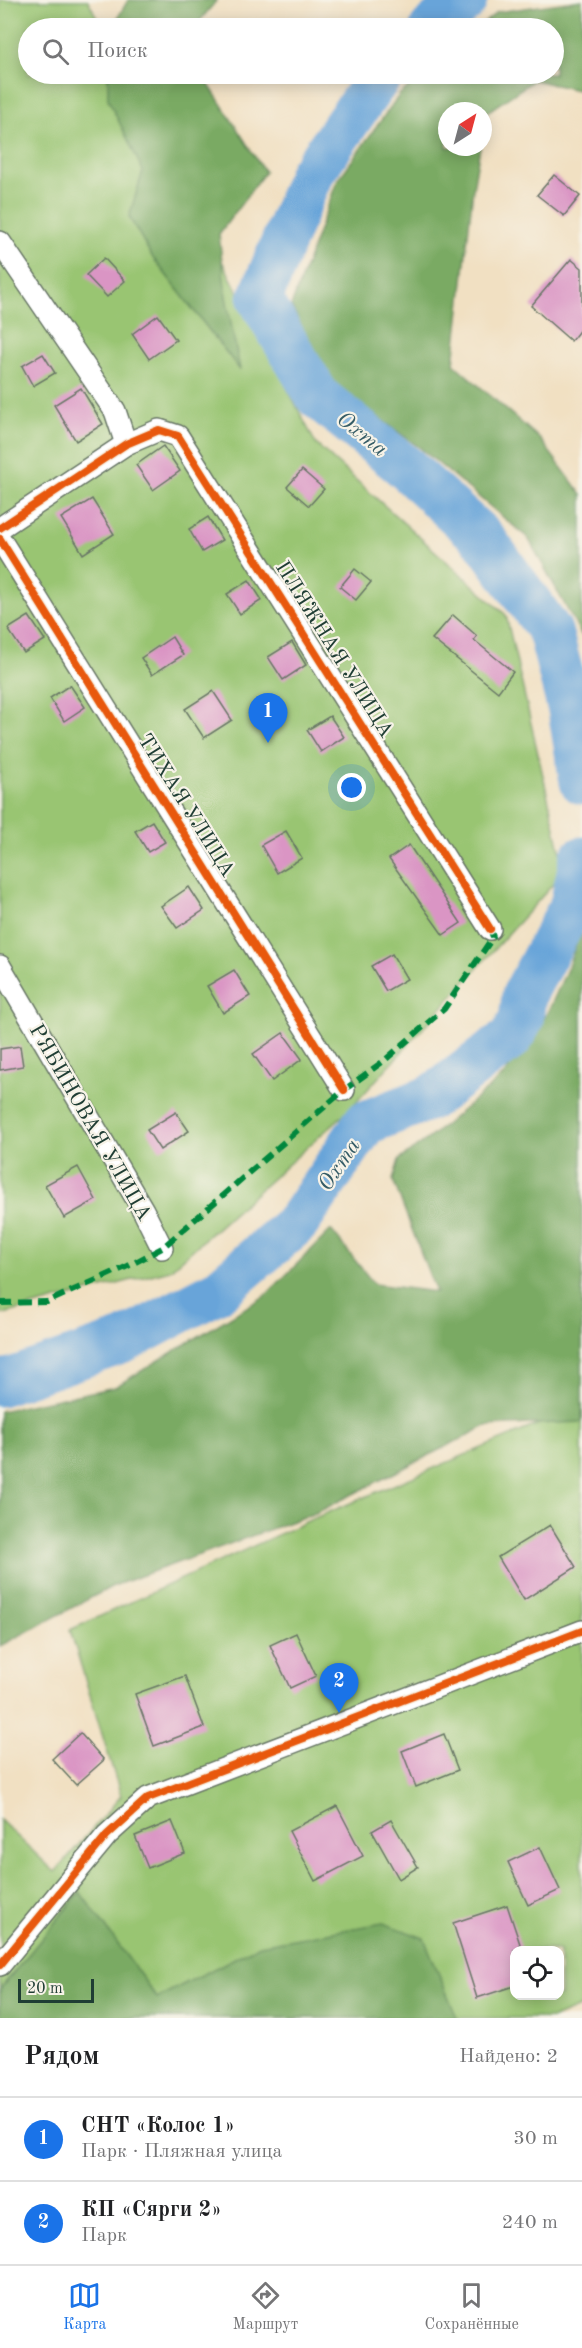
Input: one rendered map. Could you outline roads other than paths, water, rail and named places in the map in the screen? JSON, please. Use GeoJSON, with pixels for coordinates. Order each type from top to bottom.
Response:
{"type":"FeatureCollection","features":[{"type":"Feature","properties":{"kind":"street"},"geometry":{"type":"LineString","coordinates":[[0,242],[115,411],[126,444]]}},
{"type":"Feature","properties":{"kind":"street","name":"ПЛЯЖНАЯ УЛИЦА"},"geometry":{"type":"LineString","coordinates":[[0,528],[126,444],[159,430],[178,436],[490,929]]}},
{"type":"Feature","properties":{"kind":"street","name":"ТИХАЯ УЛИЦА"},"geometry":{"type":"LineString","coordinates":[[0,539],[344,1090]]}},
{"type":"Feature","properties":{"kind":"street","name":"РЯБИНОВАЯ УЛИЦА"},"geometry":{"type":"LineString","coordinates":[[0,966],[143,1210],[162,1248]]}},
{"type":"Feature","properties":{"kind":"street"},"geometry":{"type":"LineString","coordinates":[[0,1965],[107,1835],[148,1798],[582,1631]]}},
{"type":"Feature","properties":{"kind":"waterway","name":"Охта"},"geometry":{"type":"LineString","coordinates":[[444,18],[465,0]]}},
{"type":"Feature","properties":{"kind":"waterway","name":"Охта"},"geometry":{"type":"LineString","coordinates":[[374,84],[311,174],[260,299],[318,397],[405,467],[483,538],[550,631],[570,710],[582,782]]}},
{"type":"Feature","properties":{"kind":"waterway","name":"Охта"},"geometry":{"type":"LineString","coordinates":[[0,1384],[124,1341],[218,1291],[298,1222],[365,1123],[432,1097],[511,1038],[521,1020],[524,995],[572,905],[582,859]]}},
{"type":"Feature","properties":{"kind":"place","name":"СНТ «Колос 1»"},"geometry":{"type":"Point","coordinates":[268,743]}},
{"type":"Feature","properties":{"kind":"place","name":"КП «Сярги 2»"},"geometry":{"type":"Point","coordinates":[339,1713]}}]}
